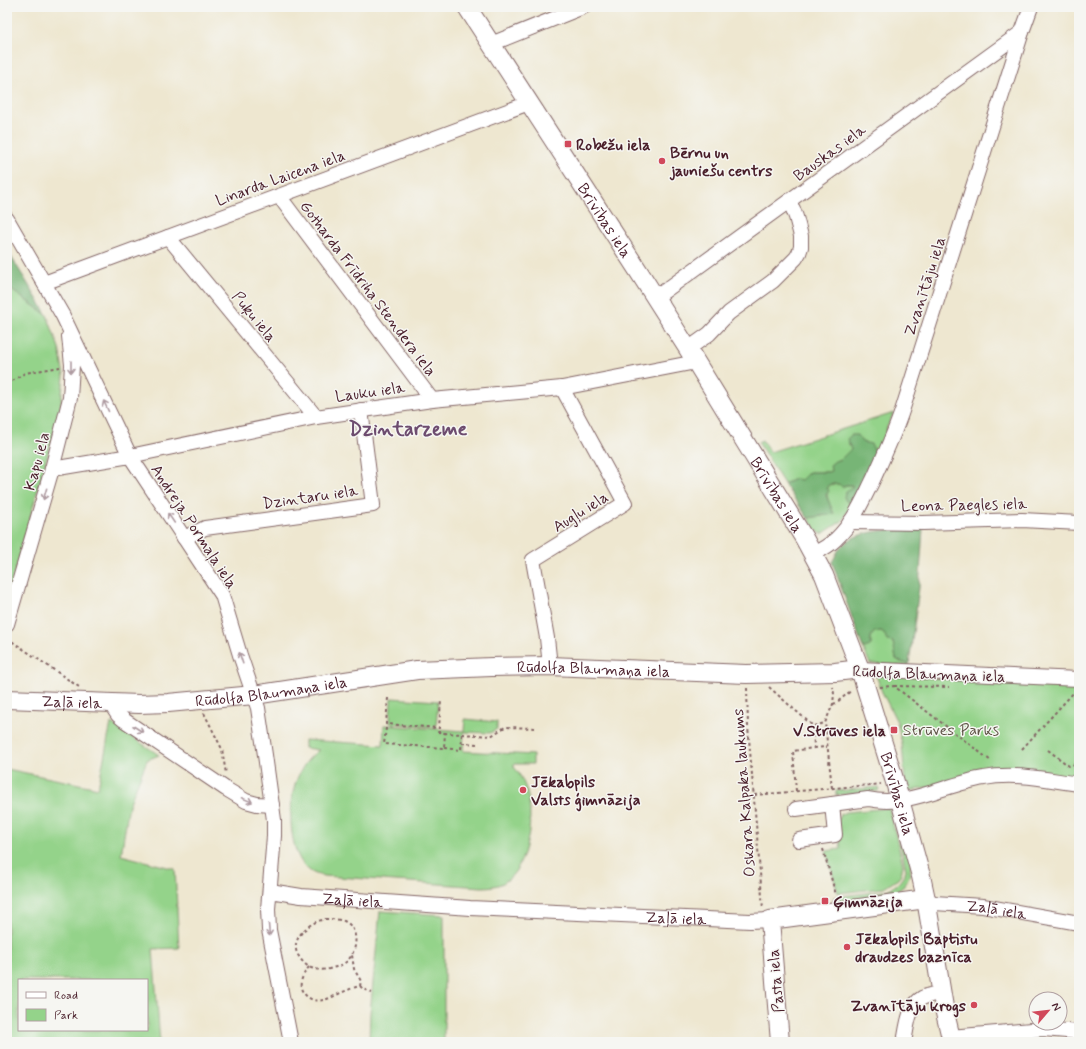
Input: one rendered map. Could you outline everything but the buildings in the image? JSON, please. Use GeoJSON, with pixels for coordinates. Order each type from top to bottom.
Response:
{"type":"FeatureCollection","features":[{"type":"Feature","properties":{"kind":"main road","name":"Brīvības iela"},"geometry":{"type":"LineString","coordinates":[[467,7],[656,298],[813,554],[824,575],[860,669],[895,782],[921,876],[951,1040]]}},
{"type":"Feature","properties":{"kind":"main road","name":"Rūdolfa Blaumaņa iela"},"geometry":{"type":"LineString","coordinates":[[110,703],[168,703],[254,695],[417,670],[550,666],[746,674],[835,672],[860,669]]}},
{"type":"Feature","properties":{"kind":"main road","name":"Zaļā iela"},"geometry":{"type":"LineString","coordinates":[[8,691],[110,703]]}},
{"type":"Feature","properties":{"kind":"main road","name":"Zaļā iela"},"geometry":{"type":"LineString","coordinates":[[767,915],[926,899]]}},
{"type":"Feature","properties":{"kind":"main road","name":"Pasta iela"},"geometry":{"type":"LineString","coordinates":[[767,915],[780,1042]]}},
{"type":"Feature","properties":{"kind":"street"},"geometry":{"type":"LineString","coordinates":[[491,44],[583,7]]}},
{"type":"Feature","properties":{"kind":"street","name":"Zvanītāju iela"},"geometry":{"type":"LineString","coordinates":[[813,554],[829,546],[844,531],[860,506],[893,436],[1031,7]]}},
{"type":"Feature","properties":{"kind":"street","name":"Bauskas iela"},"geometry":{"type":"LineString","coordinates":[[656,298],[1022,32]]}},
{"type":"Feature","properties":{"kind":"street","name":"Linarda Laicena iela"},"geometry":{"type":"LineString","coordinates":[[44,283],[529,103]]}},
{"type":"Feature","properties":{"kind":"street","name":"Gotharda Frīdriha Stendera iela"},"geometry":{"type":"LineString","coordinates":[[279,196],[432,400]]}},
{"type":"Feature","properties":{"kind":"street"},"geometry":{"type":"LineString","coordinates":[[692,356],[709,334],[729,313],[772,281],[796,258],[801,247],[801,236],[793,209],[788,202]]}},
{"type":"Feature","properties":{"kind":"street","name":"Andreja Pormaļa iela"},"geometry":{"type":"LineString","coordinates":[[7,219],[63,316],[130,456],[222,594],[240,655],[258,708],[274,820],[268,909],[269,930],[291,1042]]}},
{"type":"Feature","properties":{"kind":"street","name":"Puķu iela"},"geometry":{"type":"LineString","coordinates":[[168,237],[316,417]]}},
{"type":"Feature","properties":{"kind":"street","name":"Kapu iela"},"geometry":{"type":"LineString","coordinates":[[7,624],[52,469],[70,398],[72,365],[68,328]]}},
{"type":"Feature","properties":{"kind":"street","name":"Lauku iela"},"geometry":{"type":"LineString","coordinates":[[52,469],[130,456],[316,417],[432,400],[562,388],[692,356]]}},
{"type":"Feature","properties":{"kind":"street","name":"Augļu iela"},"geometry":{"type":"LineString","coordinates":[[550,666],[547,638],[533,560],[625,503],[562,388]]}},
{"type":"Feature","properties":{"kind":"street","name":"Dzintaru iela"},"geometry":{"type":"LineString","coordinates":[[184,538],[205,528],[373,504],[361,410]]}},
{"type":"Feature","properties":{"kind":"street","name":"Leona Paegles iela"},"geometry":{"type":"LineString","coordinates":[[850,522],[923,523],[1022,520],[1079,523]]}},
{"type":"Feature","properties":{"kind":"street","name":"Rūdolfa Blaumaņa iela"},"geometry":{"type":"LineString","coordinates":[[860,669],[1078,684]]}},
{"type":"Feature","properties":{"kind":"street","name":"Zaļā iela"},"geometry":{"type":"LineString","coordinates":[[110,703],[124,720],[226,789],[246,801],[257,804],[272,805]]}},
{"type":"Feature","properties":{"kind":"street"},"geometry":{"type":"LineString","coordinates":[[796,809],[868,800],[878,802],[900,800],[983,778],[1003,775],[1079,784]]}},
{"type":"Feature","properties":{"kind":"street"},"geometry":{"type":"LineString","coordinates":[[799,840],[835,835],[832,804]]}},
{"type":"Feature","properties":{"kind":"street","name":"Zaļā iela"},"geometry":{"type":"LineString","coordinates":[[270,891],[301,896],[408,900],[742,920],[767,915]]}},
{"type":"Feature","properties":{"kind":"street","name":"Zaļā iela"},"geometry":{"type":"LineString","coordinates":[[926,899],[934,903],[983,906],[1079,923]]}},
{"type":"Feature","properties":{"kind":"street"},"geometry":{"type":"LineString","coordinates":[[904,1042],[911,1011],[916,1004],[921,999],[941,992]]}},
{"type":"Feature","properties":{"kind":"street"},"geometry":{"type":"LineString","coordinates":[[951,1040],[1079,1032]]}},
{"type":"Feature","properties":{"kind":"path"},"geometry":{"type":"LineString","coordinates":[[7,384],[25,373],[66,366]]}},
{"type":"Feature","properties":{"kind":"path"},"geometry":{"type":"LineString","coordinates":[[7,638],[82,689]]}},
{"type":"Feature","properties":{"kind":"path"},"geometry":{"type":"LineString","coordinates":[[8,691],[11,642]]}},
{"type":"Feature","properties":{"kind":"path","name":"Oskara Kalpaka laukums"},"geometry":{"type":"LineString","coordinates":[[746,674],[748,726],[754,795],[767,915]]}},
{"type":"Feature","properties":{"kind":"path"},"geometry":{"type":"LineString","coordinates":[[832,788],[825,723],[833,704],[833,682]]}},
{"type":"Feature","properties":{"kind":"path"},"geometry":{"type":"LineString","coordinates":[[764,683],[814,726],[814,748]]}},
{"type":"Feature","properties":{"kind":"path"},"geometry":{"type":"LineString","coordinates":[[1022,749],[1078,684]]}},
{"type":"Feature","properties":{"kind":"path"},"geometry":{"type":"LineString","coordinates":[[877,687],[894,686],[991,761]]}},
{"type":"Feature","properties":{"kind":"path"},"geometry":{"type":"LineString","coordinates":[[833,704],[855,687]]}},
{"type":"Feature","properties":{"kind":"path"},"geometry":{"type":"LineString","coordinates":[[388,698],[384,744],[461,750],[462,734]]}},
{"type":"Feature","properties":{"kind":"path"},"geometry":{"type":"LineString","coordinates":[[441,700],[438,732],[491,736],[505,727],[537,728]]}},
{"type":"Feature","properties":{"kind":"path"},"geometry":{"type":"LineString","coordinates":[[204,712],[222,749],[227,776]]}},
{"type":"Feature","properties":{"kind":"path"},"geometry":{"type":"LineString","coordinates":[[814,726],[825,723]]}},
{"type":"Feature","properties":{"kind":"path"},"geometry":{"type":"LineString","coordinates":[[386,724],[439,728]]}},
{"type":"Feature","properties":{"kind":"path"},"geometry":{"type":"LineString","coordinates":[[381,727],[386,728]]}},
{"type":"Feature","properties":{"kind":"path"},"geometry":{"type":"LineString","coordinates":[[444,748],[445,733]]}},
{"type":"Feature","properties":{"kind":"path"},"geometry":{"type":"LineString","coordinates":[[462,743],[479,744]]}},
{"type":"Feature","properties":{"kind":"path"},"geometry":{"type":"LineString","coordinates":[[796,791],[793,751],[827,747]]}},
{"type":"Feature","properties":{"kind":"path"},"geometry":{"type":"LineString","coordinates":[[1048,750],[1069,766],[1079,763]]}},
{"type":"Feature","properties":{"kind":"path"},"geometry":{"type":"LineString","coordinates":[[754,795],[884,784]]}},
{"type":"Feature","properties":{"kind":"path"},"geometry":{"type":"LineString","coordinates":[[822,837],[824,852],[836,896]]}},
{"type":"Feature","properties":{"kind":"path"},"geometry":{"type":"LineString","coordinates":[[325,919],[344,921],[350,925],[354,931],[356,939],[356,945],[352,955],[346,962],[337,967],[318,970],[309,967],[299,957],[296,949],[297,942],[304,930],[313,923],[325,919]]}},
{"type":"Feature","properties":{"kind":"path"},"geometry":{"type":"LineString","coordinates":[[352,955],[354,969],[361,981],[360,986]]}},
{"type":"Feature","properties":{"kind":"path"},"geometry":{"type":"LineString","coordinates":[[309,967],[300,984],[302,991],[306,996],[312,999],[318,1001],[327,1000],[360,986]]}},
{"type":"Feature","properties":{"kind":"path"},"geometry":{"type":"LineString","coordinates":[[360,986],[372,993]]}},
{"type":"Feature","properties":{"kind":"green space"},"geometry":{"type":"Polygon","coordinates":[[[7,250],[47,315],[7,287],[7,250]]]}},
{"type":"Feature","properties":{"kind":"green space"},"geometry":{"type":"Polygon","coordinates":[[[7,287],[47,315],[59,348],[64,376],[60,411],[7,599],[7,287]]]}},
{"type":"Feature","properties":{"kind":"green space"},"geometry":{"type":"Polygon","coordinates":[[[894,413],[886,429],[887,433],[876,456],[875,451],[851,449],[841,459],[835,461],[831,471],[809,472],[801,480],[795,479],[784,484],[758,442],[762,440],[770,452],[894,413]]]}},
{"type":"Feature","properties":{"kind":"green space"},"geometry":{"type":"Polygon","coordinates":[[[851,435],[857,435],[862,442],[871,444],[875,451],[876,456],[868,475],[852,504],[846,501],[844,497],[845,492],[852,487],[852,485],[842,487],[839,484],[830,484],[827,488],[829,491],[826,495],[834,514],[808,518],[784,484],[795,479],[801,480],[809,472],[831,471],[830,465],[841,459],[851,449],[847,439],[851,435]]]}},
{"type":"Feature","properties":{"kind":"green space"},"geometry":{"type":"Polygon","coordinates":[[[830,484],[839,484],[844,486],[852,485],[846,501],[852,504],[842,521],[822,534],[817,531],[808,518],[834,514],[827,495],[830,484]]]}},
{"type":"Feature","properties":{"kind":"green space"},"geometry":{"type":"Polygon","coordinates":[[[923,528],[919,588],[909,664],[896,659],[893,642],[887,641],[882,631],[872,634],[871,645],[864,648],[832,562],[842,546],[851,539],[860,535],[870,532],[923,528]]]}},
{"type":"Feature","properties":{"kind":"green space"},"geometry":{"type":"Polygon","coordinates":[[[876,631],[882,631],[893,642],[896,659],[909,664],[909,666],[870,664],[862,645],[864,648],[871,645],[871,637],[876,631]]]}},
{"type":"Feature","properties":{"kind":"green space","name":"Strūves Parks"},"geometry":{"type":"Polygon","coordinates":[[[876,675],[1079,685],[1079,781],[1007,772],[915,790],[908,790],[905,781],[902,744],[897,722],[882,692],[876,675]]]}},
{"type":"Feature","properties":{"kind":"green space"},"geometry":{"type":"Polygon","coordinates":[[[391,698],[438,701],[436,727],[390,723],[391,698]]]}},
{"type":"Feature","properties":{"kind":"green space"},"geometry":{"type":"Polygon","coordinates":[[[465,719],[497,722],[497,729],[490,733],[464,732],[463,751],[533,755],[533,764],[514,764],[514,767],[518,771],[526,789],[529,800],[530,826],[524,853],[519,866],[512,876],[501,884],[482,887],[324,876],[313,873],[302,863],[295,849],[293,838],[291,822],[292,799],[294,787],[303,766],[319,750],[305,748],[305,740],[383,745],[384,725],[464,731],[465,719]]]}},
{"type":"Feature","properties":{"kind":"green space"},"geometry":{"type":"Polygon","coordinates":[[[111,723],[159,755],[147,760],[129,805],[121,855],[175,869],[179,948],[153,949],[160,1042],[7,1042],[7,769],[98,788],[111,723]]]}},
{"type":"Feature","properties":{"kind":"green space"},"geometry":{"type":"Polygon","coordinates":[[[879,787],[878,791],[836,795],[836,791],[879,787]]]}},
{"type":"Feature","properties":{"kind":"green space"},"geometry":{"type":"Polygon","coordinates":[[[892,807],[899,812],[911,861],[910,874],[905,885],[894,894],[883,898],[834,901],[834,897],[884,891],[895,886],[902,878],[906,870],[892,807]]]}},
{"type":"Feature","properties":{"kind":"green space"},"geometry":{"type":"Polygon","coordinates":[[[889,808],[903,865],[901,875],[898,879],[884,888],[838,893],[826,851],[841,849],[838,820],[840,815],[846,812],[889,808]]]}},
{"type":"Feature","properties":{"kind":"green space"},"geometry":{"type":"Polygon","coordinates":[[[380,911],[444,915],[444,1042],[369,1042],[370,1013],[380,911]]]}},
{"type":"Feature","properties":{"kind":"green space"},"geometry":{"type":"Polygon","coordinates":[[[1029,1031],[1043,1031],[1042,1042],[952,1042],[1029,1031]]]}},
{"type":"Feature","properties":{"kind":"place","name":"Robežu iela"},"geometry":{"type":"Point","coordinates":[568,144]}},
{"type":"Feature","properties":{"kind":"place","name":"Bērnu un jauniešu centrs"},"geometry":{"type":"Point","coordinates":[662,161]}},
{"type":"Feature","properties":{"kind":"place","name":"V.Strūves iela"},"geometry":{"type":"Point","coordinates":[894,730]}},
{"type":"Feature","properties":{"kind":"place","name":"Jēkabpils Valsts ģimnāzija"},"geometry":{"type":"Point","coordinates":[523,790]}},
{"type":"Feature","properties":{"kind":"place","name":"Ģimnāzija"},"geometry":{"type":"Point","coordinates":[825,901]}},
{"type":"Feature","properties":{"kind":"place","name":"Jēkabpils Baptistu draudzes baznīca"},"geometry":{"type":"Point","coordinates":[847,947]}},
{"type":"Feature","properties":{"kind":"place","name":"Zvanītāju krogs"},"geometry":{"type":"Point","coordinates":[974,1005]}},
{"type":"Feature","properties":{"kind":"district","name":"Dzintarzeme"},"geometry":{"type":"Point","coordinates":[408,428]}}]}
